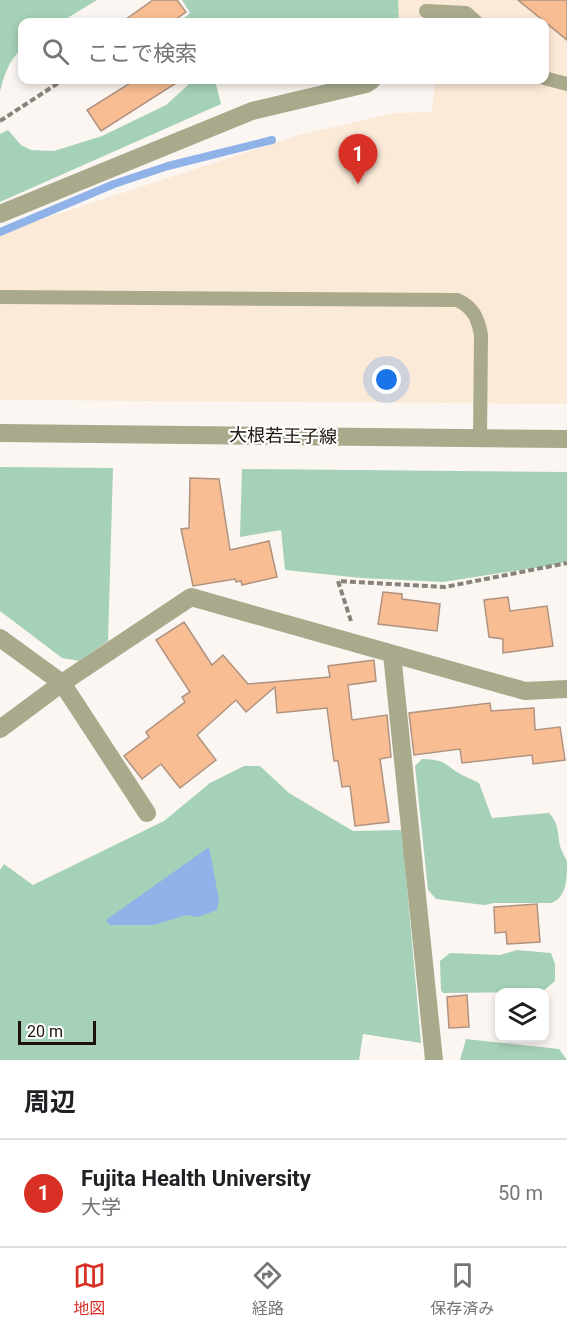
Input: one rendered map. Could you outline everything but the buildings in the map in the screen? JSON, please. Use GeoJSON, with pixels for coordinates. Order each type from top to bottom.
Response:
{"type":"FeatureCollection","features":[{"type":"Feature","properties":{"kind":"street"},"geometry":{"type":"LineString","coordinates":[[0,214],[252,111],[366,84]]}},
{"type":"Feature","properties":{"kind":"street","name":"大根若王子線"},"geometry":{"type":"LineString","coordinates":[[0,433],[567,439]]}},
{"type":"Feature","properties":{"kind":"street"},"geometry":{"type":"LineString","coordinates":[[0,729],[62,683],[191,597],[525,691],[567,689]]}},
{"type":"Feature","properties":{"kind":"street"},"geometry":{"type":"LineString","coordinates":[[0,638],[62,683],[147,813]]}},
{"type":"Feature","properties":{"kind":"street"},"geometry":{"type":"LineString","coordinates":[[392,654],[434,1060]]}},
{"type":"Feature","properties":{"kind":"lane"},"geometry":{"type":"LineString","coordinates":[[423,11],[466,13],[472,18]]}},
{"type":"Feature","properties":{"kind":"lane"},"geometry":{"type":"LineString","coordinates":[[549,79],[567,84]]}},
{"type":"Feature","properties":{"kind":"lane"},"geometry":{"type":"LineString","coordinates":[[0,297],[457,300],[472,309],[479,320],[481,335],[480,439]]}},
{"type":"Feature","properties":{"kind":"path"},"geometry":{"type":"LineString","coordinates":[[0,121],[57,84]]}},
{"type":"Feature","properties":{"kind":"path"},"geometry":{"type":"LineString","coordinates":[[359,645],[338,581],[445,586],[567,563]]}},
{"type":"Feature","properties":{"kind":"shaded area"},"geometry":{"type":"Polygon","coordinates":[[[398,0],[567,0],[567,404],[0,400],[0,233],[299,135],[393,113],[432,112],[435,84],[549,84],[549,18],[399,18],[398,0]]]}},
{"type":"Feature","properties":{"kind":"green space"},"geometry":{"type":"Polygon","coordinates":[[[0,0],[97,0],[68,18],[18,18],[18,53],[8,68],[0,92],[0,0]]]}},
{"type":"Feature","properties":{"kind":"green space"},"geometry":{"type":"Polygon","coordinates":[[[182,0],[398,0],[399,18],[184,18],[190,13],[182,0]]]}},
{"type":"Feature","properties":{"kind":"green space"},"geometry":{"type":"Polygon","coordinates":[[[216,84],[221,104],[0,202],[0,134],[8,130],[21,145],[31,150],[54,151],[102,136],[166,105],[188,85],[216,84]]]}},
{"type":"Feature","properties":{"kind":"green space"},"geometry":{"type":"Polygon","coordinates":[[[0,467],[113,468],[108,641],[79,661],[62,658],[0,611],[0,467]]]}},
{"type":"Feature","properties":{"kind":"green space"},"geometry":{"type":"Polygon","coordinates":[[[242,469],[567,472],[567,561],[443,582],[361,578],[285,570],[281,530],[240,537],[242,469]]]}},
{"type":"Feature","properties":{"kind":"green space"},"geometry":{"type":"Polygon","coordinates":[[[422,759],[441,762],[479,783],[492,818],[549,813],[553,817],[561,849],[567,862],[566,881],[560,897],[551,903],[484,905],[436,899],[428,890],[415,766],[422,759]]]}},
{"type":"Feature","properties":{"kind":"green space"},"geometry":{"type":"Polygon","coordinates":[[[244,766],[260,766],[289,793],[353,831],[402,830],[421,1043],[363,1034],[359,1060],[0,1060],[0,870],[4,864],[33,885],[164,821],[210,783],[244,766]]]}},
{"type":"Feature","properties":{"kind":"green space"},"geometry":{"type":"Polygon","coordinates":[[[517,950],[551,953],[555,964],[555,981],[547,988],[495,988],[495,992],[443,993],[441,990],[440,961],[450,953],[500,955],[517,950]]]}},
{"type":"Feature","properties":{"kind":"green space"},"geometry":{"type":"Polygon","coordinates":[[[466,1039],[559,1049],[567,1060],[460,1060],[466,1039]]]}},
{"type":"Feature","properties":{"kind":"water"},"geometry":{"type":"Polygon","coordinates":[[[209,847],[219,900],[217,910],[198,917],[186,915],[154,925],[110,925],[106,920],[209,847]]]}},
{"type":"Feature","properties":{"kind":"waterway"},"geometry":{"type":"LineString","coordinates":[[0,232],[114,184],[168,166],[272,140]]}},
{"type":"Feature","properties":{"kind":"place","name":"Fujita Health University"},"geometry":{"type":"Point","coordinates":[358,184]}}]}
